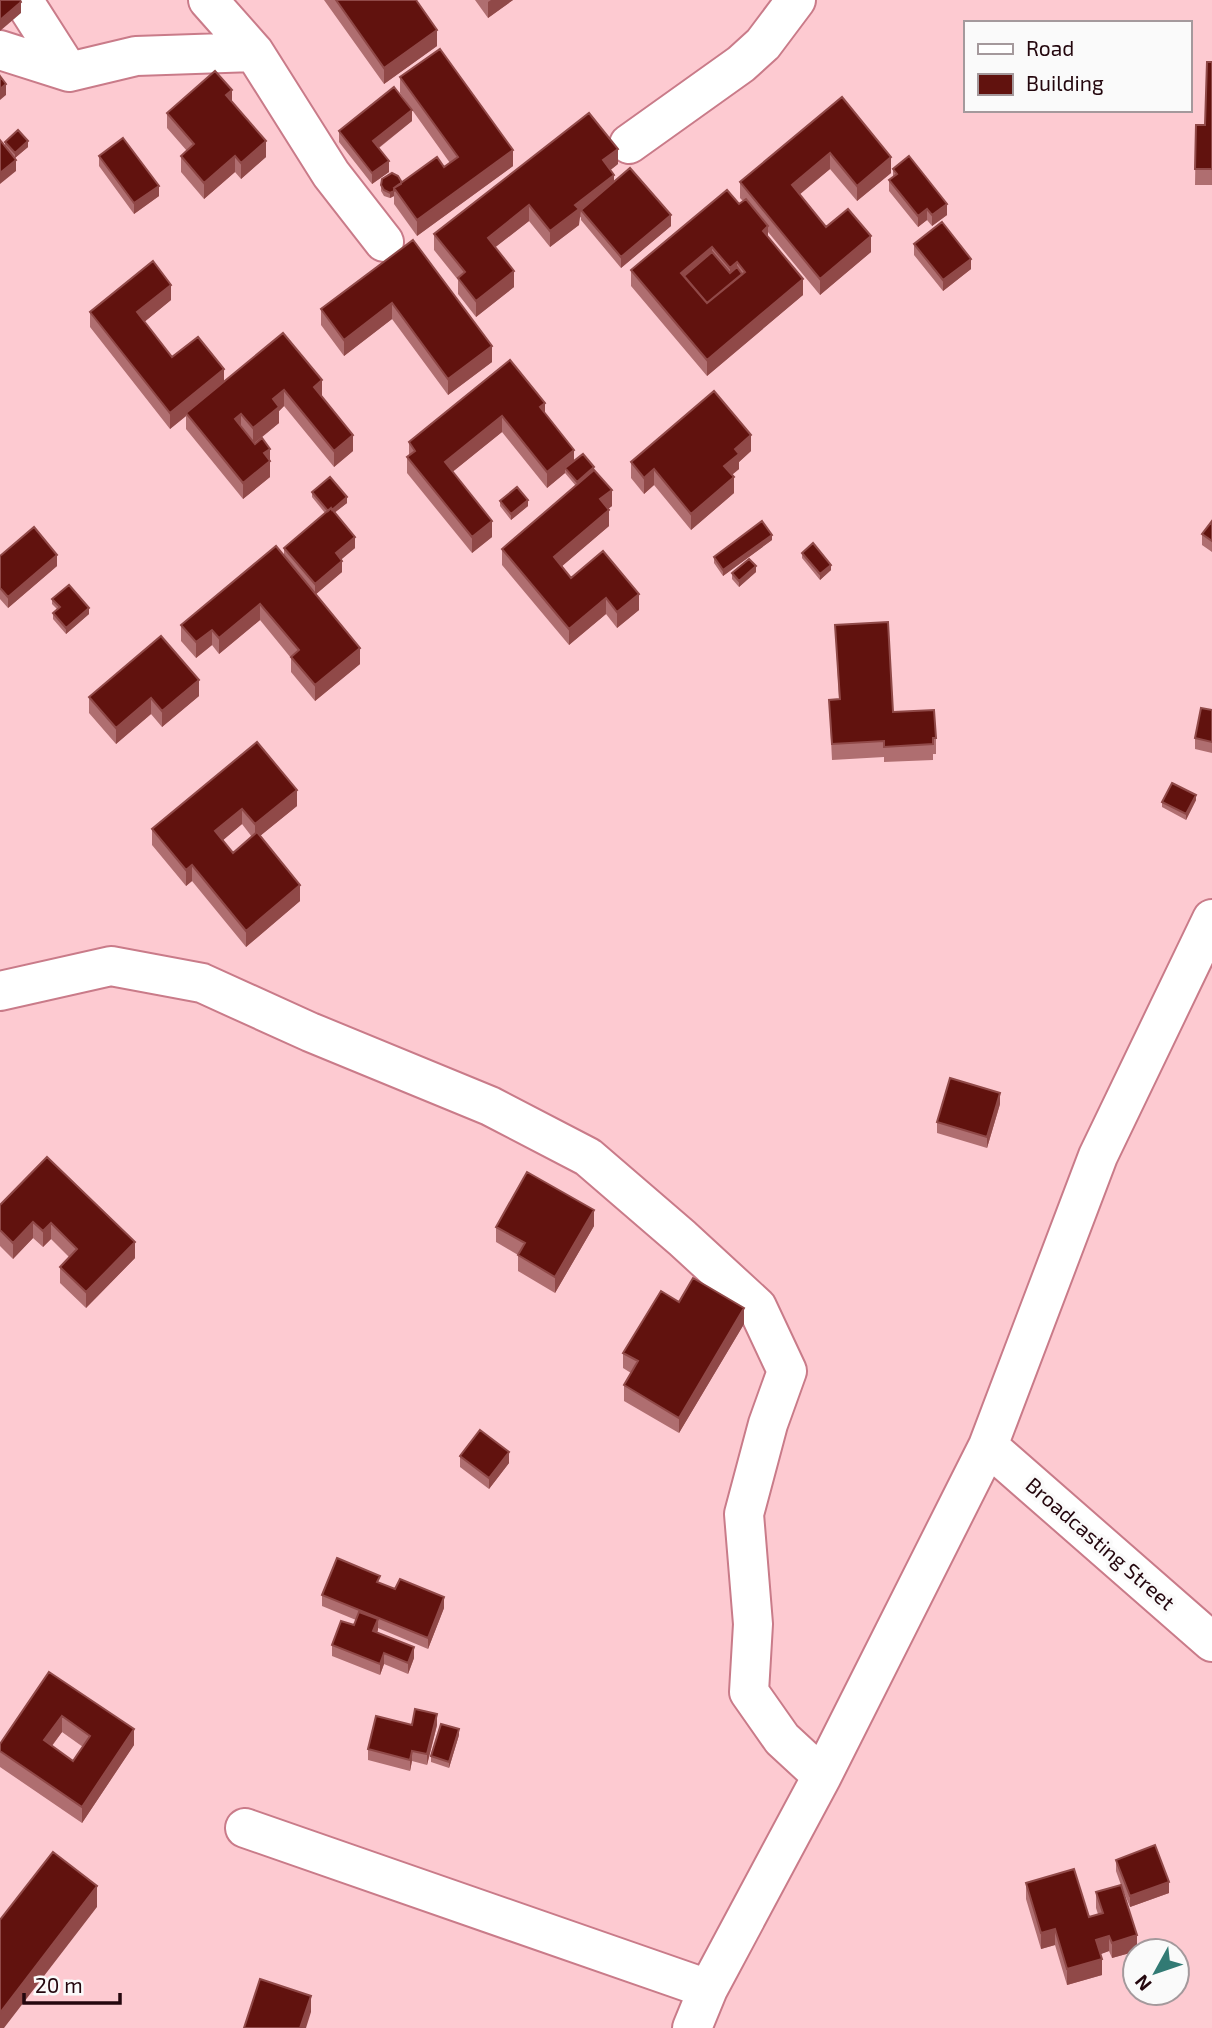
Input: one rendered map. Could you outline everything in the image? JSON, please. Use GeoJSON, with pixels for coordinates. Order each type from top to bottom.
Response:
{"type":"FeatureCollection","features":[{"type":"Feature","properties":{"kind":"street"},"geometry":{"type":"LineString","coordinates":[[23,0],[69,72]]}},
{"type":"Feature","properties":{"kind":"street"},"geometry":{"type":"LineString","coordinates":[[208,0],[254,52],[331,174],[384,242]]}},
{"type":"Feature","properties":{"kind":"street"},"geometry":{"type":"LineString","coordinates":[[629,144],[741,64],[763,44],[796,0]]}},
{"type":"Feature","properties":{"kind":"street"},"geometry":{"type":"LineString","coordinates":[[0,50],[69,72],[135,56],[254,52]]}},
{"type":"Feature","properties":{"kind":"street"},"geometry":{"type":"LineString","coordinates":[[692,2028],[708,1989],[822,1776],[988,1446],[1098,1156],[1212,919]]}},
{"type":"Feature","properties":{"kind":"street"},"geometry":{"type":"LineString","coordinates":[[0,991],[111,966],[202,983],[310,1032],[490,1106],[588,1157],[757,1307],[787,1371],[768,1424],[744,1514],[753,1624],[749,1692],[782,1739],[822,1776]]}},
{"type":"Feature","properties":{"kind":"street","name":"Broadcasting Street"},"geometry":{"type":"LineString","coordinates":[[988,1446],[1212,1642]]}},
{"type":"Feature","properties":{"kind":"street"},"geometry":{"type":"LineString","coordinates":[[245,1828],[708,1989]]}},
{"type":"Feature","properties":{"kind":"building"},"geometry":{"type":"Polygon","coordinates":[[[0,0],[20,0],[21,2],[0,20],[0,0]]]}},
{"type":"Feature","properties":{"kind":"building"},"geometry":{"type":"Polygon","coordinates":[[[336,0],[416,0],[437,30],[384,68],[336,0]]]}},
{"type":"Feature","properties":{"kind":"building"},"geometry":{"type":"Polygon","coordinates":[[[440,49],[513,150],[417,220],[394,188],[437,157],[444,167],[458,157],[400,77],[440,49]]]}},
{"type":"Feature","properties":{"kind":"building"},"geometry":{"type":"Polygon","coordinates":[[[1207,62],[1212,62],[1212,169],[1195,169],[1196,125],[1205,125],[1207,62]]]}},
{"type":"Feature","properties":{"kind":"building"},"geometry":{"type":"Polygon","coordinates":[[[215,71],[232,90],[226,95],[266,141],[241,163],[235,156],[204,183],[181,156],[194,144],[167,113],[215,71]]]}},
{"type":"Feature","properties":{"kind":"building"},"geometry":{"type":"Polygon","coordinates":[[[0,76],[6,84],[0,89],[0,76]]]}},
{"type":"Feature","properties":{"kind":"building"},"geometry":{"type":"Polygon","coordinates":[[[394,87],[412,110],[373,141],[389,161],[372,173],[339,131],[394,87]]]}},
{"type":"Feature","properties":{"kind":"building"},"geometry":{"type":"Polygon","coordinates":[[[842,97],[891,157],[857,186],[830,153],[792,185],[826,227],[848,209],[871,236],[820,279],[740,182],[842,97]]]}},
{"type":"Feature","properties":{"kind":"building"},"geometry":{"type":"Polygon","coordinates":[[[589,113],[618,149],[603,160],[614,175],[575,205],[579,209],[550,231],[529,205],[488,238],[514,271],[476,301],[458,278],[465,272],[434,234],[589,113]]]}},
{"type":"Feature","properties":{"kind":"building"},"geometry":{"type":"Polygon","coordinates":[[[18,130],[28,141],[15,153],[5,142],[18,130]]]}},
{"type":"Feature","properties":{"kind":"building"},"geometry":{"type":"Polygon","coordinates":[[[123,138],[159,186],[134,203],[99,156],[123,138]]]}},
{"type":"Feature","properties":{"kind":"building"},"geometry":{"type":"Polygon","coordinates":[[[0,140],[16,160],[0,173],[0,140]]]}},
{"type":"Feature","properties":{"kind":"building"},"geometry":{"type":"Polygon","coordinates":[[[909,156],[947,204],[932,215],[927,209],[918,216],[889,180],[897,174],[893,169],[909,156]]]}},
{"type":"Feature","properties":{"kind":"building"},"geometry":{"type":"Polygon","coordinates":[[[630,168],[671,215],[621,257],[581,210],[630,168]]]}},
{"type":"Feature","properties":{"kind":"building"},"geometry":{"type":"Polygon","coordinates":[[[392,173],[398,176],[401,184],[390,193],[381,185],[382,179],[392,173]]]}},
{"type":"Feature","properties":{"kind":"building"},"geometry":{"type":"Polygon","coordinates":[[[727,190],[739,204],[746,199],[768,226],[763,231],[803,279],[707,360],[631,270],[727,190]],[[712,247],[681,273],[707,303],[745,272],[737,262],[730,268],[712,247]]]}},
{"type":"Feature","properties":{"kind":"building"},"geometry":{"type":"Polygon","coordinates":[[[942,222],[971,259],[943,280],[914,244],[942,222]]]}},
{"type":"Feature","properties":{"kind":"building"},"geometry":{"type":"Polygon","coordinates":[[[413,240],[492,346],[448,379],[392,303],[344,340],[321,309],[413,240]]]}},
{"type":"Feature","properties":{"kind":"building"},"geometry":{"type":"Polygon","coordinates":[[[712,252],[730,273],[737,267],[742,274],[707,303],[684,276],[712,252]]]}},
{"type":"Feature","properties":{"kind":"building"},"geometry":{"type":"Polygon","coordinates":[[[153,261],[171,285],[137,312],[172,357],[198,337],[224,369],[170,413],[90,312],[153,261]]]}},
{"type":"Feature","properties":{"kind":"building"},"geometry":{"type":"Polygon","coordinates":[[[283,333],[322,380],[314,387],[353,435],[334,451],[284,390],[273,399],[279,407],[253,428],[241,414],[235,419],[255,444],[262,438],[270,449],[264,453],[270,461],[243,483],[186,413],[283,333]]]}},
{"type":"Feature","properties":{"kind":"building"},"geometry":{"type":"Polygon","coordinates":[[[510,360],[545,403],[540,407],[574,450],[547,472],[502,416],[445,462],[492,521],[472,537],[407,457],[415,451],[409,442],[510,360]]]}},
{"type":"Feature","properties":{"kind":"building"},"geometry":{"type":"Polygon","coordinates":[[[714,391],[751,435],[735,449],[739,454],[724,466],[734,477],[691,514],[654,469],[644,478],[631,462],[714,391]]]}},
{"type":"Feature","properties":{"kind":"building"},"geometry":{"type":"Polygon","coordinates":[[[583,454],[594,467],[577,482],[565,468],[583,454]]]}},
{"type":"Feature","properties":{"kind":"building"},"geometry":{"type":"Polygon","coordinates":[[[594,470],[612,490],[600,499],[609,510],[554,557],[571,578],[603,551],[639,594],[617,612],[606,598],[569,629],[502,549],[594,470]]]}},
{"type":"Feature","properties":{"kind":"building"},"geometry":{"type":"Polygon","coordinates":[[[330,477],[347,497],[328,511],[312,492],[330,477]]]}},
{"type":"Feature","properties":{"kind":"building"},"geometry":{"type":"Polygon","coordinates":[[[517,487],[528,500],[511,514],[500,501],[517,487]]]}},
{"type":"Feature","properties":{"kind":"building"},"geometry":{"type":"Polygon","coordinates":[[[331,508],[355,537],[336,553],[342,561],[315,584],[284,548],[331,508]]]}},
{"type":"Feature","properties":{"kind":"building"},"geometry":{"type":"Polygon","coordinates":[[[762,521],[772,535],[723,570],[714,557],[762,521]]]}},
{"type":"Feature","properties":{"kind":"building"},"geometry":{"type":"Polygon","coordinates":[[[1212,521],[1212,541],[1202,534],[1212,521]]]}},
{"type":"Feature","properties":{"kind":"building"},"geometry":{"type":"Polygon","coordinates":[[[34,527],[57,555],[8,597],[0,588],[0,556],[34,527]]]}},
{"type":"Feature","properties":{"kind":"building"},"geometry":{"type":"Polygon","coordinates":[[[813,543],[831,565],[820,574],[802,553],[813,543]]]}},
{"type":"Feature","properties":{"kind":"building"},"geometry":{"type":"Polygon","coordinates":[[[276,546],[360,648],[315,685],[291,657],[299,650],[260,604],[219,638],[212,630],[196,642],[181,625],[276,546]]]}},
{"type":"Feature","properties":{"kind":"building"},"geometry":{"type":"Polygon","coordinates":[[[749,559],[756,566],[739,581],[732,573],[749,559]]]}},
{"type":"Feature","properties":{"kind":"building"},"geometry":{"type":"Polygon","coordinates":[[[69,585],[89,608],[66,628],[53,613],[60,607],[52,599],[69,585]]]}},
{"type":"Feature","properties":{"kind":"building"},"geometry":{"type":"Polygon","coordinates":[[[888,622],[893,712],[934,710],[936,738],[933,738],[933,744],[884,747],[884,741],[832,744],[829,700],[840,699],[835,625],[888,622]]]}},
{"type":"Feature","properties":{"kind":"building"},"geometry":{"type":"Polygon","coordinates":[[[161,636],[199,680],[162,711],[151,698],[116,728],[89,697],[161,636]]]}},
{"type":"Feature","properties":{"kind":"building"},"geometry":{"type":"Polygon","coordinates":[[[1201,708],[1212,710],[1212,742],[1195,738],[1201,708]]]}},
{"type":"Feature","properties":{"kind":"building"},"geometry":{"type":"Polygon","coordinates":[[[257,742],[297,790],[255,824],[242,809],[215,831],[233,853],[257,832],[300,885],[246,931],[192,865],[186,870],[152,829],[257,742]]]}},
{"type":"Feature","properties":{"kind":"building"},"geometry":{"type":"Polygon","coordinates":[[[1172,783],[1196,795],[1186,814],[1162,802],[1172,783]]]}},
{"type":"Feature","properties":{"kind":"building"},"geometry":{"type":"Polygon","coordinates":[[[950,1078],[1000,1093],[987,1137],[937,1122],[950,1078]]]}},
{"type":"Feature","properties":{"kind":"building"},"geometry":{"type":"Polygon","coordinates":[[[47,1157],[135,1242],[86,1292],[60,1267],[77,1249],[51,1223],[43,1231],[33,1222],[13,1243],[0,1230],[0,1205],[47,1157]]]}},
{"type":"Feature","properties":{"kind":"building"},"geometry":{"type":"Polygon","coordinates":[[[527,1172],[594,1210],[555,1277],[518,1255],[525,1243],[496,1227],[527,1172]]]}},
{"type":"Feature","properties":{"kind":"building"},"geometry":{"type":"Polygon","coordinates":[[[693,1278],[744,1308],[679,1418],[624,1385],[638,1361],[623,1353],[661,1291],[679,1302],[693,1278]]]}},
{"type":"Feature","properties":{"kind":"building"},"geometry":{"type":"Polygon","coordinates":[[[480,1430],[509,1452],[489,1478],[460,1456],[480,1430]]]}},
{"type":"Feature","properties":{"kind":"building"},"geometry":{"type":"Polygon","coordinates":[[[337,1558],[380,1576],[377,1582],[395,1589],[400,1579],[444,1597],[428,1638],[322,1595],[337,1558]]]}},
{"type":"Feature","properties":{"kind":"building"},"geometry":{"type":"Polygon","coordinates":[[[359,1612],[378,1619],[373,1631],[414,1647],[408,1663],[384,1653],[380,1664],[332,1645],[341,1621],[354,1625],[359,1612]]]}},
{"type":"Feature","properties":{"kind":"building"},"geometry":{"type":"Polygon","coordinates":[[[49,1672],[134,1729],[82,1807],[0,1751],[0,1744],[49,1672]],[[62,1716],[44,1740],[73,1761],[90,1736],[62,1716]]]}},
{"type":"Feature","properties":{"kind":"building"},"geometry":{"type":"Polygon","coordinates":[[[415,1709],[437,1714],[427,1754],[412,1751],[410,1760],[368,1749],[376,1716],[412,1725],[415,1709]]]}},
{"type":"Feature","properties":{"kind":"building"},"geometry":{"type":"Polygon","coordinates":[[[441,1724],[459,1729],[449,1762],[431,1756],[441,1724]]]}},
{"type":"Feature","properties":{"kind":"building"},"geometry":{"type":"Polygon","coordinates":[[[1155,1845],[1169,1882],[1130,1896],[1116,1860],[1155,1845]]]}},
{"type":"Feature","properties":{"kind":"building"},"geometry":{"type":"Polygon","coordinates":[[[53,1852],[97,1886],[0,2013],[0,1920],[53,1852]]]}},
{"type":"Feature","properties":{"kind":"building"},"geometry":{"type":"Polygon","coordinates":[[[1074,1869],[1089,1917],[1103,1913],[1096,1892],[1121,1885],[1137,1935],[1121,1937],[1121,1940],[1112,1943],[1109,1936],[1096,1940],[1102,1959],[1067,1969],[1055,1929],[1041,1933],[1026,1883],[1074,1869]]]}},
{"type":"Feature","properties":{"kind":"building"},"geometry":{"type":"Polygon","coordinates":[[[260,1979],[311,1996],[300,2028],[244,2028],[260,1979]]]}}]}
